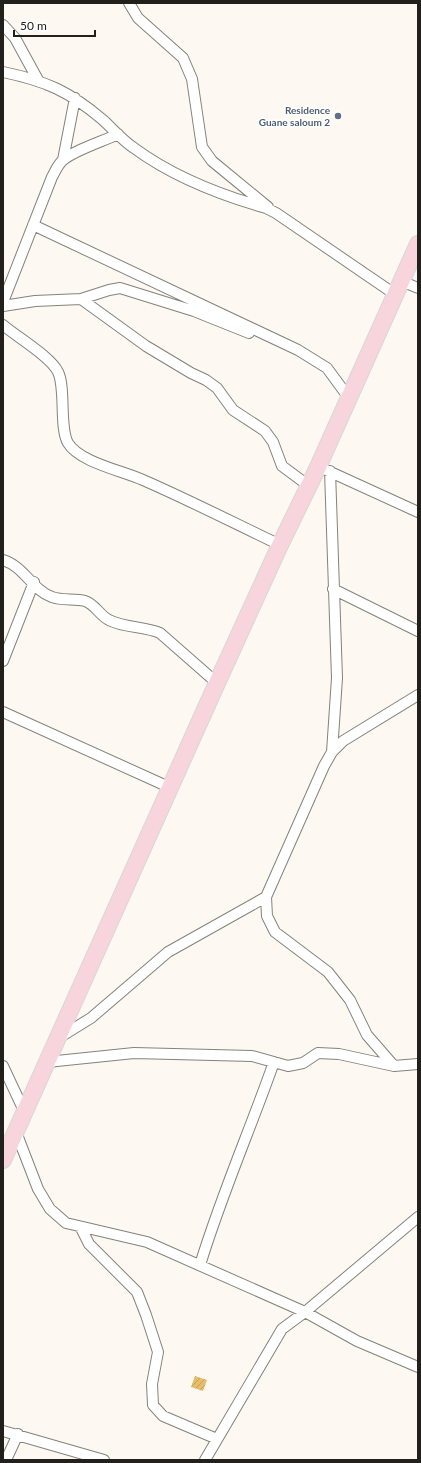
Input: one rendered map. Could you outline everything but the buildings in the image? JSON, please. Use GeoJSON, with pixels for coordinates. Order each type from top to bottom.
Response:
{"type":"FeatureCollection","features":[{"type":"Feature","properties":{"kind":"main road"},"geometry":{"type":"LineString","coordinates":[[5,1153],[25,1113],[56,1040],[280,545],[308,486],[324,469],[349,398],[418,244]]}},
{"type":"Feature","properties":{"kind":"street"},"geometry":{"type":"LineString","coordinates":[[129,3],[138,18],[183,58],[192,79],[202,147],[212,162],[276,213]]}},
{"type":"Feature","properties":{"kind":"street"},"geometry":{"type":"LineString","coordinates":[[3,25],[15,38],[38,80]]}},
{"type":"Feature","properties":{"kind":"street"},"geometry":{"type":"LineString","coordinates":[[3,72],[38,80],[66,92],[103,120],[132,148],[169,170],[201,185],[276,213],[398,288],[418,288]]}},
{"type":"Feature","properties":{"kind":"street"},"geometry":{"type":"LineString","coordinates":[[3,302],[52,177],[63,160],[75,98]]}},
{"type":"Feature","properties":{"kind":"street"},"geometry":{"type":"LineString","coordinates":[[63,160],[118,134]]}},
{"type":"Feature","properties":{"kind":"street"},"geometry":{"type":"LineString","coordinates":[[33,225],[289,345],[327,368],[349,398]]}},
{"type":"Feature","properties":{"kind":"street"},"geometry":{"type":"LineString","coordinates":[[3,306],[36,301],[81,299],[120,288],[194,311],[271,342],[289,345]]}},
{"type":"Feature","properties":{"kind":"street"},"geometry":{"type":"LineString","coordinates":[[81,299],[146,346],[191,374],[206,380],[217,388],[233,410],[265,431],[273,442],[282,466],[308,486]]}},
{"type":"Feature","properties":{"kind":"street"},"geometry":{"type":"LineString","coordinates":[[3,325],[50,362],[59,374],[65,433],[68,443],[74,451],[107,467],[142,480],[280,545]]}},
{"type":"Feature","properties":{"kind":"street"},"geometry":{"type":"LineString","coordinates":[[332,752],[337,678],[333,589],[324,469],[418,512]]}},
{"type":"Feature","properties":{"kind":"street"},"geometry":{"type":"LineString","coordinates":[[3,560],[12,563],[42,591],[52,597],[87,601],[102,616],[111,621],[151,629],[160,633],[217,683]]}},
{"type":"Feature","properties":{"kind":"street"},"geometry":{"type":"LineString","coordinates":[[3,661],[34,582]]}},
{"type":"Feature","properties":{"kind":"street"},"geometry":{"type":"LineString","coordinates":[[333,589],[418,631]]}},
{"type":"Feature","properties":{"kind":"street"},"geometry":{"type":"LineString","coordinates":[[394,1066],[367,1035],[350,1000],[328,972],[275,932],[267,916],[266,897],[324,766],[332,752],[343,741],[418,696]]}},
{"type":"Feature","properties":{"kind":"street"},"geometry":{"type":"LineString","coordinates":[[3,712],[171,788]]}},
{"type":"Feature","properties":{"kind":"street"},"geometry":{"type":"LineString","coordinates":[[56,1040],[76,1029],[91,1018],[168,952],[266,897]]}},
{"type":"Feature","properties":{"kind":"street"},"geometry":{"type":"LineString","coordinates":[[47,1062],[134,1053],[252,1056],[288,1066],[303,1063],[318,1053],[339,1054],[394,1066],[418,1064]]}},
{"type":"Feature","properties":{"kind":"street"},"geometry":{"type":"LineString","coordinates":[[200,1265],[214,1220],[256,1114],[274,1062]]}},
{"type":"Feature","properties":{"kind":"street"},"geometry":{"type":"LineString","coordinates":[[3,1066],[25,1113]]}},
{"type":"Feature","properties":{"kind":"street"},"geometry":{"type":"LineString","coordinates":[[16,1132],[38,1189],[50,1209],[66,1223],[81,1228],[147,1242],[305,1312],[357,1340],[418,1367]]}},
{"type":"Feature","properties":{"kind":"street"},"geometry":{"type":"LineString","coordinates":[[205,1460],[282,1329],[305,1312],[418,1217]]}},
{"type":"Feature","properties":{"kind":"street"},"geometry":{"type":"LineString","coordinates":[[81,1228],[89,1244],[137,1292],[158,1352],[152,1384],[153,1405],[163,1416],[217,1439]]}},
{"type":"Feature","properties":{"kind":"street"},"geometry":{"type":"LineString","coordinates":[[3,1431],[18,1434],[104,1460]]}},
{"type":"Feature","properties":{"kind":"street"},"geometry":{"type":"LineString","coordinates":[[6,1460],[18,1434]]}},
{"type":"Feature","properties":{"kind":"place","name":"Residence Guane saloum 2"},"geometry":{"type":"Point","coordinates":[338,116]}}]}
